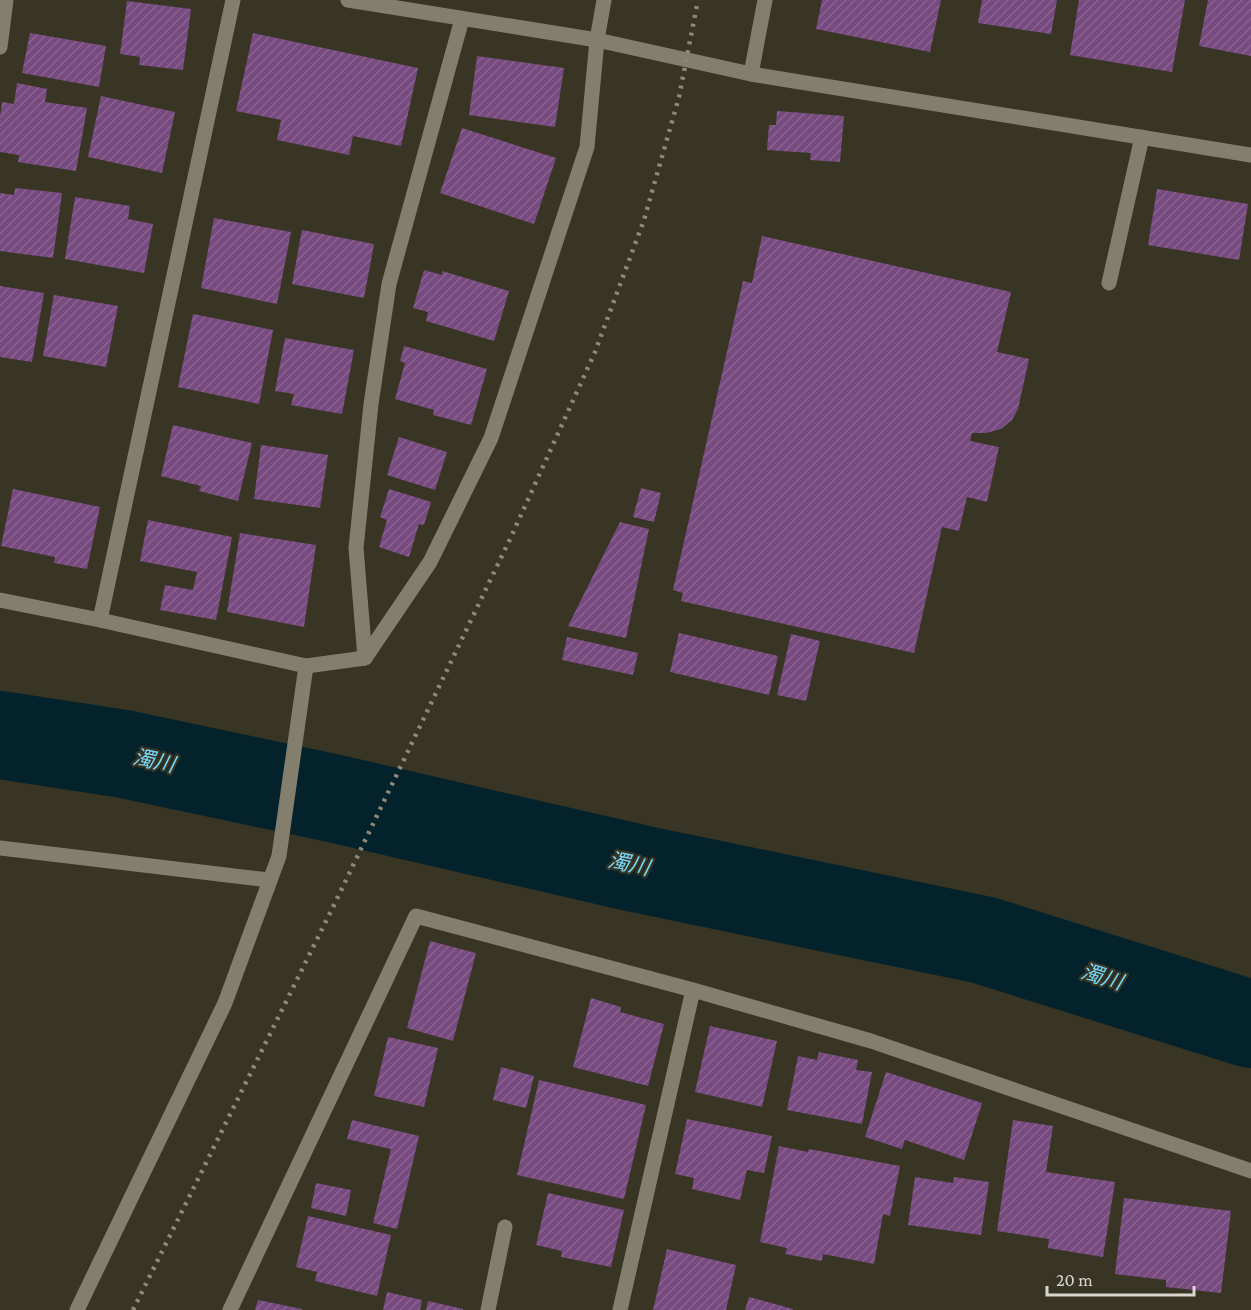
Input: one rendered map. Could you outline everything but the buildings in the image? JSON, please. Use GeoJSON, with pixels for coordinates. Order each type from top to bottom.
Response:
{"type":"FeatureCollection","features":[{"type":"Feature","properties":{"kind":"street"},"geometry":{"type":"LineString","coordinates":[[0,47],[6,0]]}},
{"type":"Feature","properties":{"kind":"street"},"geometry":{"type":"LineString","coordinates":[[100,620],[232,0]]}},
{"type":"Feature","properties":{"kind":"street"},"geometry":{"type":"LineString","coordinates":[[348,0],[411,5],[462,19],[597,40],[751,74],[1251,154]]}},
{"type":"Feature","properties":{"kind":"street"},"geometry":{"type":"LineString","coordinates":[[0,600],[306,666],[365,658],[430,562],[491,438],[587,147],[597,40],[604,0]]}},
{"type":"Feature","properties":{"kind":"street"},"geometry":{"type":"LineString","coordinates":[[751,74],[765,0]]}},
{"type":"Feature","properties":{"kind":"street"},"geometry":{"type":"LineString","coordinates":[[365,658],[356,548],[371,404],[389,284],[462,19]]}},
{"type":"Feature","properties":{"kind":"street"},"geometry":{"type":"LineString","coordinates":[[1109,283],[1142,136]]}},
{"type":"Feature","properties":{"kind":"street"},"geometry":{"type":"LineString","coordinates":[[77,1310],[225,1003],[279,856],[306,666]]}},
{"type":"Feature","properties":{"kind":"street"},"geometry":{"type":"LineString","coordinates":[[0,848],[269,880]]}},
{"type":"Feature","properties":{"kind":"street"},"geometry":{"type":"LineString","coordinates":[[230,1310],[417,916],[693,990],[871,1041],[1251,1171]]}},
{"type":"Feature","properties":{"kind":"street"},"geometry":{"type":"LineString","coordinates":[[620,1310],[693,990]]}},
{"type":"Feature","properties":{"kind":"street"},"geometry":{"type":"LineString","coordinates":[[488,1310],[505,1227]]}},
{"type":"Feature","properties":{"kind":"waterway","name":"濁川"},"geometry":{"type":"LineString","coordinates":[[0,735],[124,754],[332,798],[640,869],[983,940],[1251,1024]]}},
{"type":"Feature","properties":{"kind":"railway"},"geometry":{"type":"LineString","coordinates":[[133,1310],[334,905],[511,537],[595,352],[644,220],[679,97],[698,0]]}}]}
